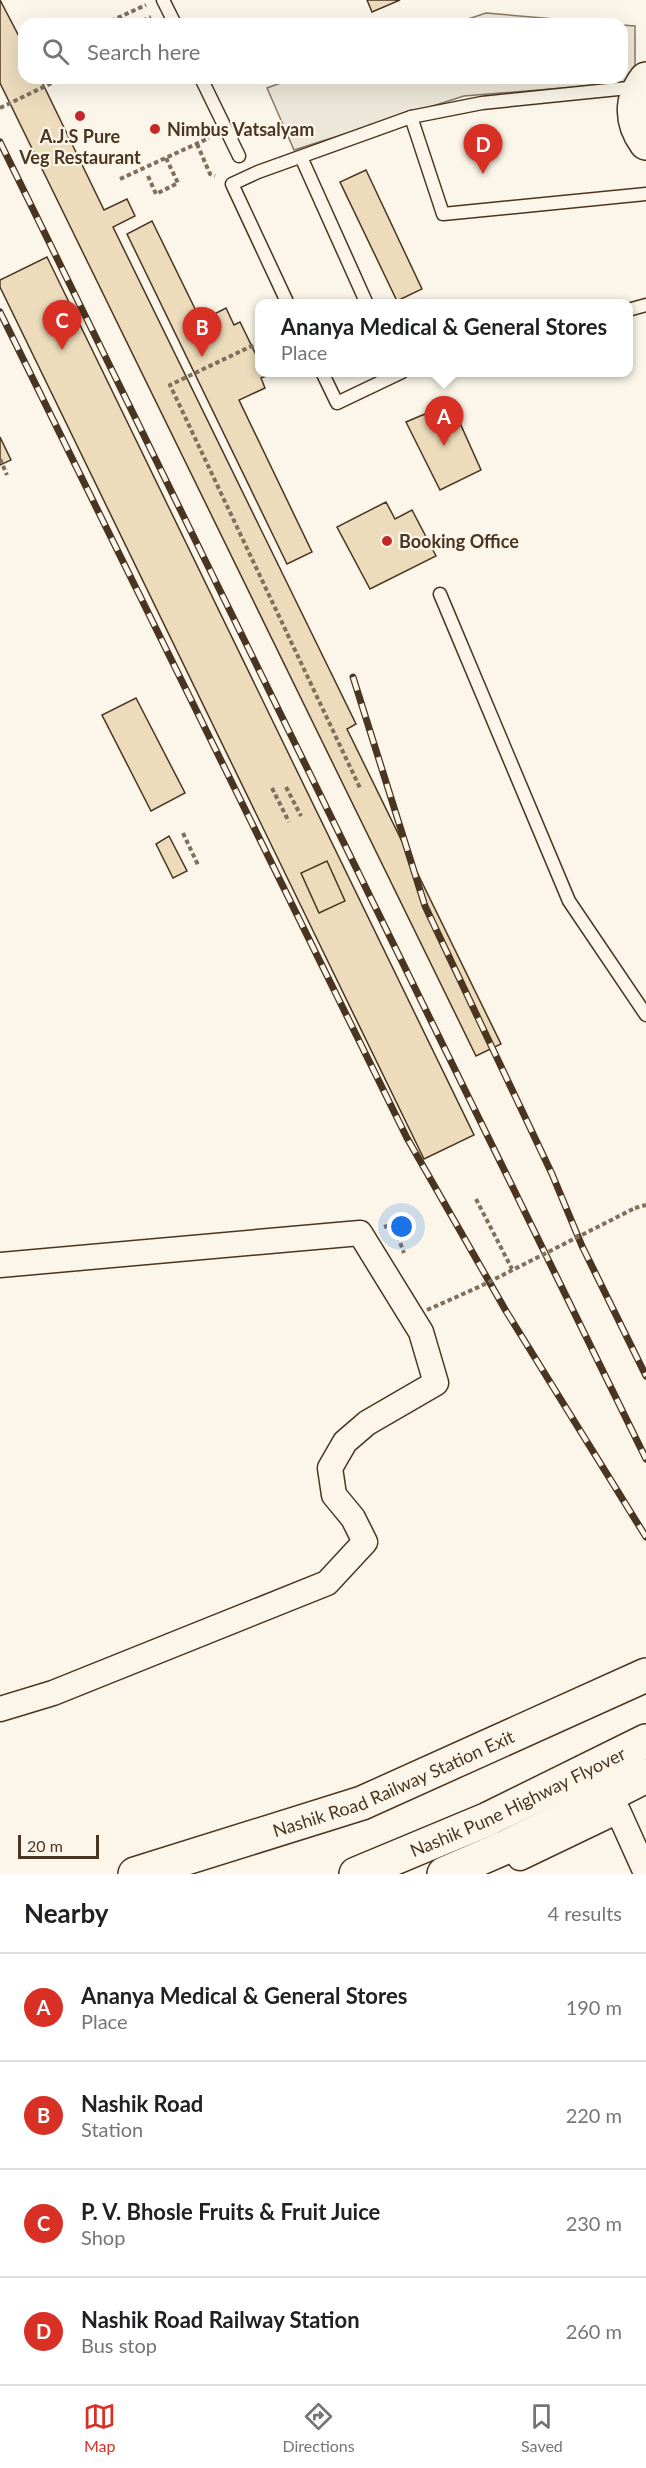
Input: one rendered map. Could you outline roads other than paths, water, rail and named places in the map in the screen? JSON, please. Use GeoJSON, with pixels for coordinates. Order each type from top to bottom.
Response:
{"type":"FeatureCollection","features":[{"type":"Feature","properties":{"kind":"main road"},"geometry":{"type":"LineString","coordinates":[[643,83],[634,101],[633,116],[637,130],[646,143]]}},
{"type":"Feature","properties":{"kind":"main road","name":"Nashik Road Railway Station Exit"},"geometry":{"type":"LineString","coordinates":[[135,1874],[362,1803],[646,1675]]}},
{"type":"Feature","properties":{"kind":"main road","name":"Nashik Pune Highway Flyover"},"geometry":{"type":"LineString","coordinates":[[356,1874],[488,1819],[646,1741]]}},
{"type":"Feature","properties":{"kind":"main road","name":"Nashik Pune Highway Flyover"},"geometry":{"type":"LineString","coordinates":[[444,1874],[506,1846],[646,1776]]}},
{"type":"Feature","properties":{"kind":"street"},"geometry":{"type":"LineString","coordinates":[[0,1265],[360,1233],[421,1332],[436,1383],[367,1423],[345,1442],[330,1468],[333,1495],[353,1518],[365,1542],[327,1583],[53,1693],[0,1708]]}},
{"type":"Feature","properties":{"kind":"street"},"geometry":{"type":"LineString","coordinates":[[485,1874],[618,1811],[646,1873]]}},
{"type":"Feature","properties":{"kind":"lane"},"geometry":{"type":"LineString","coordinates":[[163,0],[172,18]]}},
{"type":"Feature","properties":{"kind":"lane"},"geometry":{"type":"LineString","coordinates":[[286,299],[232,184],[258,172],[411,117],[482,103],[643,83]]}},
{"type":"Feature","properties":{"kind":"lane"},"geometry":{"type":"LineString","coordinates":[[204,84],[239,156]]}},
{"type":"Feature","properties":{"kind":"lane"},"geometry":{"type":"LineString","coordinates":[[411,117],[443,214],[646,194]]}},
{"type":"Feature","properties":{"kind":"lane"},"geometry":{"type":"LineString","coordinates":[[301,157],[365,299]]}},
{"type":"Feature","properties":{"kind":"lane"},"geometry":{"type":"LineString","coordinates":[[324,377],[337,403],[391,377]]}},
{"type":"Feature","properties":{"kind":"lane"},"geometry":{"type":"LineString","coordinates":[[440,594],[569,901],[646,1015]]}},
{"type":"Feature","properties":{"kind":"railway"},"geometry":{"type":"LineString","coordinates":[[0,142],[646,1459]]}},
{"type":"Feature","properties":{"kind":"railway"},"geometry":{"type":"LineString","coordinates":[[0,312],[407,1138],[506,1311],[646,1537]]}},
{"type":"Feature","properties":{"kind":"railway"},"geometry":{"type":"LineString","coordinates":[[353,677],[425,906],[552,1174],[582,1246],[646,1376]]}},
{"type":"Feature","properties":{"kind":"place","name":"A.J.S Pure Veg Restaurant"},"geometry":{"type":"Point","coordinates":[80,116]}},
{"type":"Feature","properties":{"kind":"place","name":"Nimbus Vatsalyam"},"geometry":{"type":"Point","coordinates":[155,129]}},
{"type":"Feature","properties":{"kind":"place","name":"Nashik Road Railway Station"},"geometry":{"type":"Point","coordinates":[483,174]}},
{"type":"Feature","properties":{"kind":"place","name":"P. V. Bhosle Fruits & Fruit Juice"},"geometry":{"type":"Point","coordinates":[62,350]}},
{"type":"Feature","properties":{"kind":"place","name":"Nashik Road"},"geometry":{"type":"Point","coordinates":[202,357]}},
{"type":"Feature","properties":{"kind":"place","name":"Ananya Medical & General Stores"},"geometry":{"type":"Point","coordinates":[444,446]}},
{"type":"Feature","properties":{"kind":"place","name":"Booking Office"},"geometry":{"type":"Point","coordinates":[387,541]}}]}
